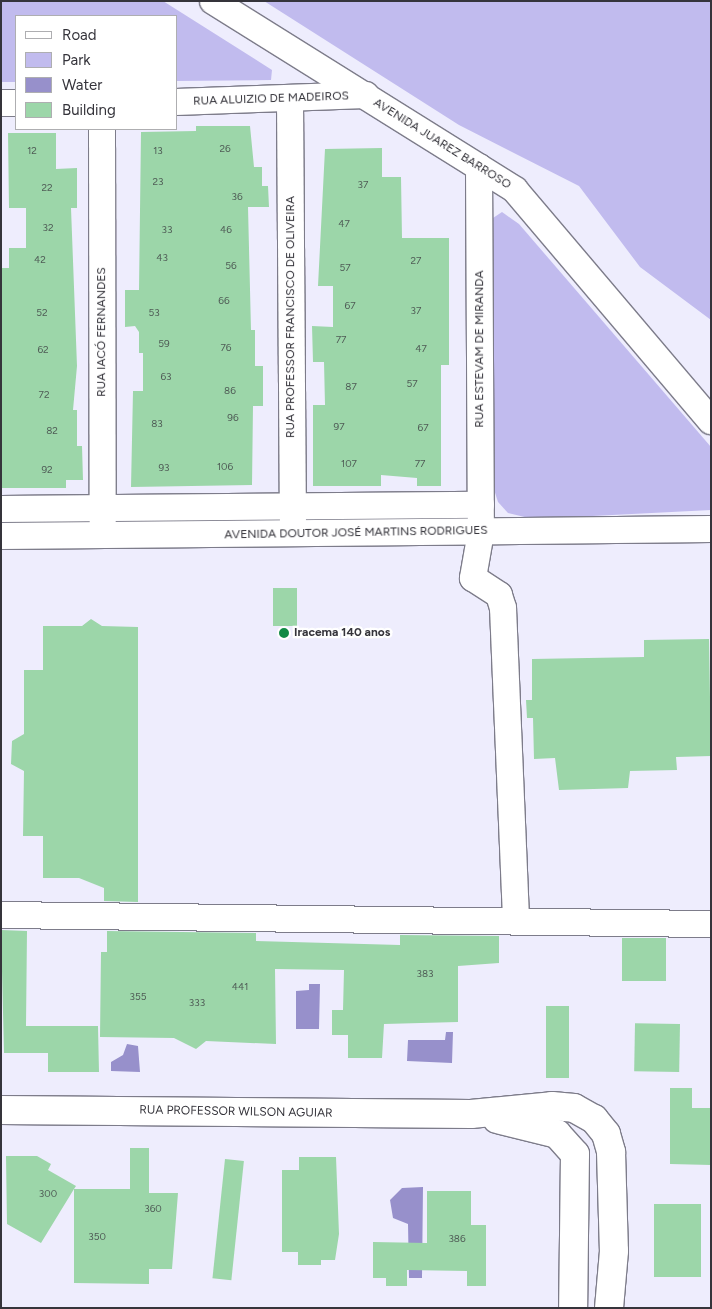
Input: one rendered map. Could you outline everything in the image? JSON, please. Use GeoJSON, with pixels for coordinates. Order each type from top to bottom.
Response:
{"type":"FeatureCollection","features":[{"type":"Feature","properties":{"kind":"street","name":"AVENIDA JUAREZ BARROSO"},"geometry":{"type":"LineString","coordinates":[[213,1],[515,190],[538,212],[711,421]]}},
{"type":"Feature","properties":{"kind":"street","name":"RUA ALUIZIO DE MADEIROS"},"geometry":{"type":"LineString","coordinates":[[178,102],[290,100],[366,95]]}},
{"type":"Feature","properties":{"kind":"street","name":"RUA PROFESSOR FRANCISCO DE OLIVEIRA"},"geometry":{"type":"LineString","coordinates":[[290,100],[293,534]]}},
{"type":"Feature","properties":{"kind":"street"},"geometry":{"type":"LineString","coordinates":[[1,103],[15,103]]}},
{"type":"Feature","properties":{"kind":"street","name":"RUA IACÓ FERNANDES"},"geometry":{"type":"LineString","coordinates":[[102,130],[103,535]]}},
{"type":"Feature","properties":{"kind":"street","name":"RUA ESTEVAM DE MIRANDA"},"geometry":{"type":"LineString","coordinates":[[479,167],[482,532],[473,578],[477,585],[499,595],[503,608],[516,922]]}},
{"type":"Feature","properties":{"kind":"street"},"geometry":{"type":"LineString","coordinates":[[1,510],[481,504]]}},
{"type":"Feature","properties":{"kind":"street","name":"AVENIDA DOUTOR JOSÉ MARTINS RODRIGUES"},"geometry":{"type":"LineString","coordinates":[[1,536],[711,529]]}},
{"type":"Feature","properties":{"kind":"street"},"geometry":{"type":"LineString","coordinates":[[1,915],[711,924]]}},
{"type":"Feature","properties":{"kind":"street"},"geometry":{"type":"LineString","coordinates":[[471,1114],[552,1106],[574,1108],[594,1119],[606,1134],[614,1201],[609,1308]]}},
{"type":"Feature","properties":{"kind":"street","name":"RUA PROFESSOR WILSON AGUIAR"},"geometry":{"type":"LineString","coordinates":[[1,1110],[471,1114]]}},
{"type":"Feature","properties":{"kind":"street"},"geometry":{"type":"LineString","coordinates":[[471,1114],[557,1134],[575,1154],[573,1308]]}},
{"type":"Feature","properties":{"kind":"green space"},"geometry":{"type":"Polygon","coordinates":[[[1,1],[163,1],[272,70],[271,80],[178,81],[178,15],[15,15],[15,82],[1,82],[1,1]]]}},
{"type":"Feature","properties":{"kind":"green space"},"geometry":{"type":"Polygon","coordinates":[[[264,1],[711,1],[711,320],[640,267],[579,186],[459,125],[264,1]]]}},
{"type":"Feature","properties":{"kind":"green space"},"geometry":{"type":"Polygon","coordinates":[[[502,212],[519,224],[711,447],[711,510],[533,519],[508,513],[498,502],[489,474],[493,218],[502,212]]]}},
{"type":"Feature","properties":{"kind":"water"},"geometry":{"type":"Polygon","coordinates":[[[309,984],[320,984],[319,1029],[296,1029],[296,991],[309,990],[309,984]]]}},
{"type":"Feature","properties":{"kind":"water"},"geometry":{"type":"Polygon","coordinates":[[[446,1032],[453,1032],[452,1063],[407,1061],[408,1040],[445,1040],[446,1032]]]}},
{"type":"Feature","properties":{"kind":"water"},"geometry":{"type":"Polygon","coordinates":[[[127,1044],[138,1046],[140,1072],[111,1071],[111,1062],[123,1055],[127,1044]]]}},
{"type":"Feature","properties":{"kind":"water"},"geometry":{"type":"Polygon","coordinates":[[[423,1187],[422,1278],[409,1278],[408,1224],[393,1218],[390,1200],[402,1188],[423,1187]]]}},
{"type":"Feature","properties":{"kind":"building"},"geometry":{"type":"Polygon","coordinates":[[[196,126],[250,126],[254,167],[262,167],[262,186],[268,186],[269,207],[248,207],[251,330],[255,330],[255,366],[263,366],[263,406],[253,406],[252,485],[131,487],[133,391],[143,391],[143,353],[139,353],[139,332],[135,326],[125,327],[125,290],[139,290],[141,132],[196,131],[196,126]]]}},
{"type":"Feature","properties":{"kind":"building"},"geometry":{"type":"Polygon","coordinates":[[[8,133],[56,133],[56,169],[77,168],[77,208],[71,208],[77,366],[73,410],[77,410],[77,446],[82,446],[83,480],[66,480],[66,488],[1,488],[1,268],[9,268],[9,248],[26,248],[26,208],[9,208],[8,133]]]}},
{"type":"Feature","properties":{"kind":"building"},"geometry":{"type":"Polygon","coordinates":[[[382,148],[382,177],[401,177],[402,238],[449,238],[449,365],[441,365],[441,486],[417,486],[417,478],[381,475],[381,486],[313,486],[313,405],[325,405],[324,362],[313,362],[312,326],[333,327],[333,286],[318,286],[325,149],[382,148]]]}},
{"type":"Feature","properties":{"kind":"building"},"geometry":{"type":"Polygon","coordinates":[[[273,588],[297,588],[297,626],[273,626],[273,588]]]}},
{"type":"Feature","properties":{"kind":"building"},"geometry":{"type":"Polygon","coordinates":[[[91,619],[102,626],[138,627],[138,902],[104,901],[104,888],[79,878],[43,878],[43,836],[23,836],[24,771],[11,764],[12,741],[24,734],[24,670],[43,670],[43,626],[82,626],[91,619]]]}},
{"type":"Feature","properties":{"kind":"building"},"geometry":{"type":"Polygon","coordinates":[[[709,639],[711,756],[676,757],[677,770],[630,771],[628,788],[559,790],[555,758],[534,759],[533,718],[527,718],[526,700],[532,700],[532,659],[644,657],[644,640],[709,639]]]}},
{"type":"Feature","properties":{"kind":"building"},"geometry":{"type":"Polygon","coordinates":[[[1,930],[27,931],[26,1026],[98,1026],[99,1072],[48,1072],[48,1053],[4,1053],[1,930]]]}},
{"type":"Feature","properties":{"kind":"building"},"geometry":{"type":"Polygon","coordinates":[[[107,931],[256,933],[256,941],[400,945],[400,935],[499,936],[499,963],[458,966],[458,1022],[384,1024],[382,1058],[348,1058],[348,1035],[332,1035],[332,1010],[343,1010],[344,970],[275,969],[276,1044],[206,1041],[196,1049],[174,1038],[100,1037],[101,952],[107,952],[107,931]]]}},
{"type":"Feature","properties":{"kind":"building"},"geometry":{"type":"Polygon","coordinates":[[[622,938],[666,938],[666,981],[622,981],[622,938]]]}},
{"type":"Feature","properties":{"kind":"building"},"geometry":{"type":"Polygon","coordinates":[[[546,1006],[569,1006],[569,1078],[546,1078],[546,1006]]]}},
{"type":"Feature","properties":{"kind":"building"},"geometry":{"type":"Polygon","coordinates":[[[635,1023],[680,1024],[679,1072],[634,1071],[635,1023]]]}},
{"type":"Feature","properties":{"kind":"building"},"geometry":{"type":"Polygon","coordinates":[[[670,1088],[692,1088],[692,1108],[711,1108],[711,1165],[670,1164],[670,1088]]]}},
{"type":"Feature","properties":{"kind":"building"},"geometry":{"type":"Polygon","coordinates":[[[130,1148],[149,1148],[149,1193],[178,1193],[172,1269],[149,1269],[149,1284],[74,1283],[74,1189],[130,1189],[130,1148]]]}},
{"type":"Feature","properties":{"kind":"building"},"geometry":{"type":"Polygon","coordinates":[[[6,1156],[37,1156],[51,1164],[48,1170],[76,1186],[41,1243],[7,1224],[6,1156]]]}},
{"type":"Feature","properties":{"kind":"building"},"geometry":{"type":"Polygon","coordinates":[[[299,1157],[336,1157],[339,1234],[335,1260],[321,1260],[321,1265],[298,1265],[298,1252],[282,1252],[282,1170],[299,1170],[299,1157]]]}},
{"type":"Feature","properties":{"kind":"building"},"geometry":{"type":"Polygon","coordinates":[[[225,1159],[244,1161],[231,1280],[212,1278],[225,1159]]]}},
{"type":"Feature","properties":{"kind":"building"},"geometry":{"type":"Polygon","coordinates":[[[427,1191],[471,1191],[471,1225],[486,1225],[486,1286],[467,1286],[467,1271],[407,1270],[407,1286],[386,1286],[386,1278],[373,1278],[373,1242],[427,1243],[427,1191]]]}},
{"type":"Feature","properties":{"kind":"building"},"geometry":{"type":"Polygon","coordinates":[[[654,1204],[701,1204],[701,1277],[654,1277],[654,1204]]]}},
{"type":"Feature","properties":{"kind":"place","name":"Iracema 140 anos"},"geometry":{"type":"Point","coordinates":[284,633]}}]}
